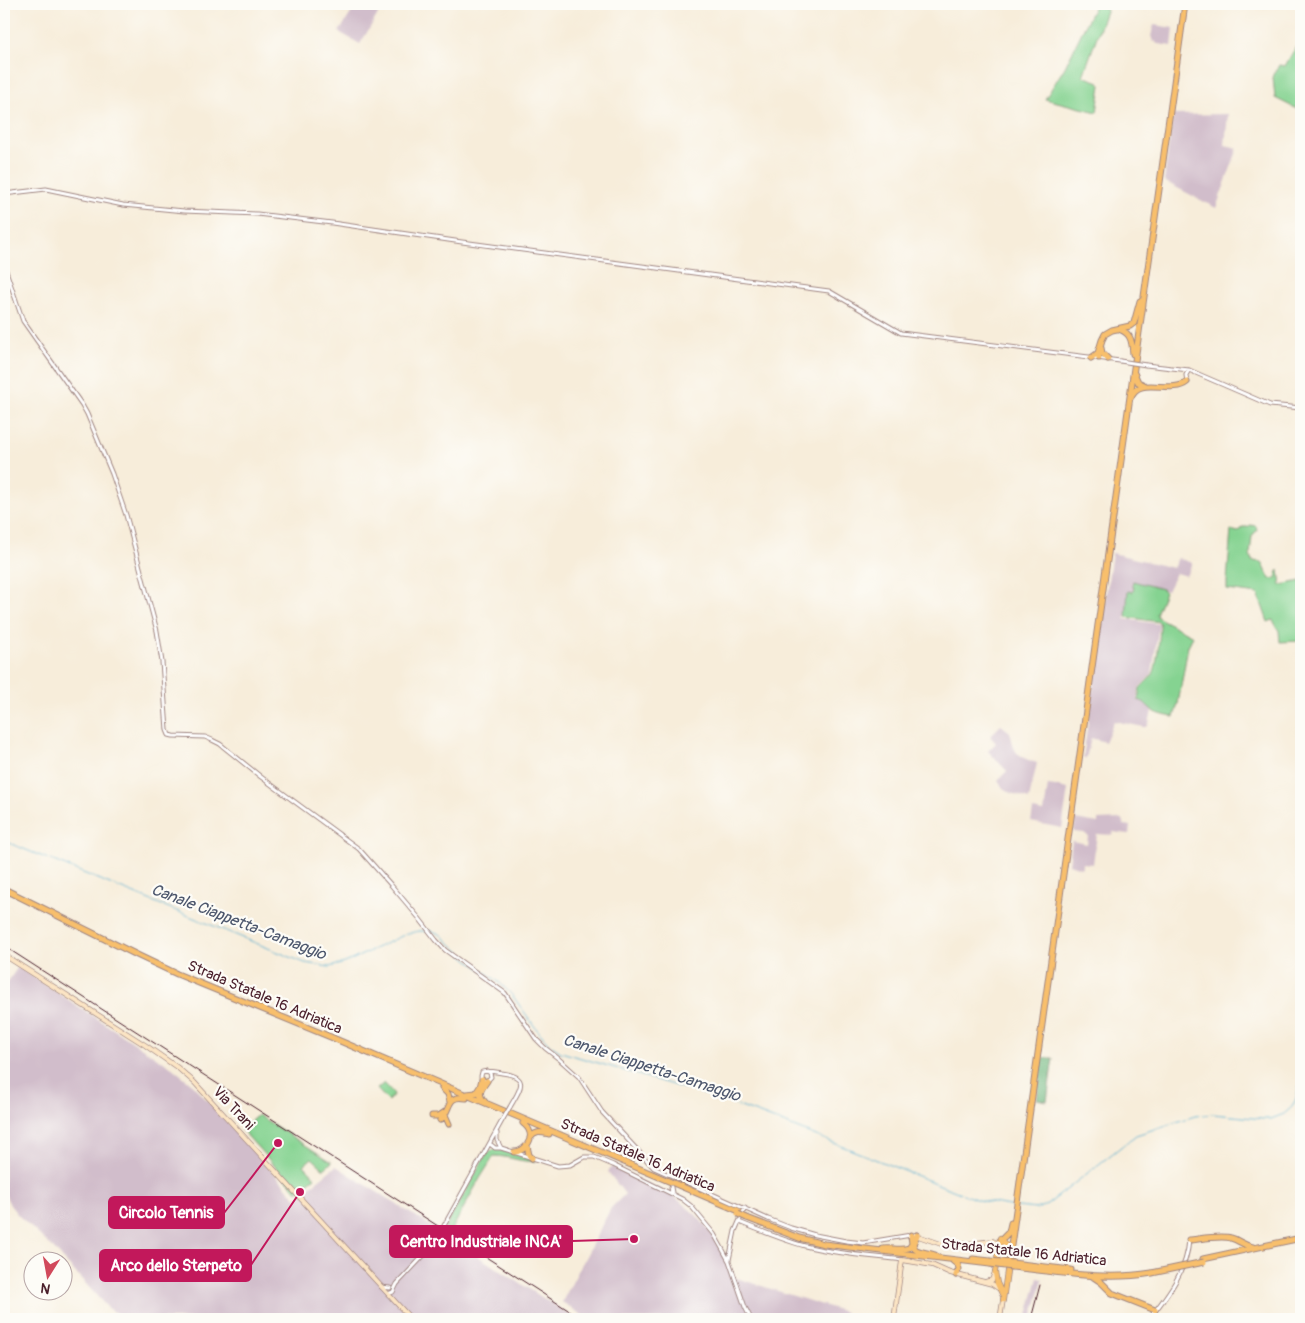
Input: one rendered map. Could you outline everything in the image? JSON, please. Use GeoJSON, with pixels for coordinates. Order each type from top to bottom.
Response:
{"type":"FeatureCollection","features":[{"type":"Feature","properties":{"kind":"highway"},"geometry":{"type":"LineString","coordinates":[[1009,1260],[1140,301],[1183,4]]}},
{"type":"Feature","properties":{"kind":"highway"},"geometry":{"type":"LineString","coordinates":[[1002,1239],[1010,1230],[1015,1208],[1135,362],[1183,4]]}},
{"type":"Feature","properties":{"kind":"highway"},"geometry":{"type":"LineString","coordinates":[[1100,355],[1102,340],[1105,334],[1134,323],[1140,301]]}},
{"type":"Feature","properties":{"kind":"highway"},"geometry":{"type":"LineString","coordinates":[[1118,329],[1129,334],[1133,354]]}},
{"type":"Feature","properties":{"kind":"highway"},"geometry":{"type":"LineString","coordinates":[[1091,358],[1100,355]]}},
{"type":"Feature","properties":{"kind":"highway"},"geometry":{"type":"LineString","coordinates":[[1100,355],[1108,360]]}},
{"type":"Feature","properties":{"kind":"highway"},"geometry":{"type":"LineString","coordinates":[[1135,362],[1135,377],[1138,382],[1146,386]]}},
{"type":"Feature","properties":{"kind":"highway"},"geometry":{"type":"LineString","coordinates":[[1128,409],[1133,392],[1139,387],[1175,387],[1187,382]]}},
{"type":"Feature","properties":{"kind":"highway","name":"Strada Statale 16 Adriatica"},"geometry":{"type":"LineString","coordinates":[[4,890],[36,909],[138,959],[523,1123],[549,1131],[741,1211]]}},
{"type":"Feature","properties":{"kind":"highway","name":"Strada Statale 16 Adriatica"},"geometry":{"type":"LineString","coordinates":[[4,890],[177,974],[741,1211],[748,1216],[799,1238],[824,1244],[1067,1271],[1119,1274],[1152,1272]]}},
{"type":"Feature","properties":{"kind":"highway"},"geometry":{"type":"LineString","coordinates":[[450,1088],[466,1094],[473,1094],[487,1079]]}},
{"type":"Feature","properties":{"kind":"highway"},"geometry":{"type":"LineString","coordinates":[[487,1079],[480,1094],[484,1101],[492,1106]]}},
{"type":"Feature","properties":{"kind":"highway"},"geometry":{"type":"LineString","coordinates":[[442,1088],[449,1096],[450,1102]]}},
{"type":"Feature","properties":{"kind":"highway"},"geometry":{"type":"LineString","coordinates":[[449,1124],[445,1114],[450,1102],[458,1097],[466,1098]]}},
{"type":"Feature","properties":{"kind":"highway"},"geometry":{"type":"LineString","coordinates":[[432,1116],[445,1114]]}},
{"type":"Feature","properties":{"kind":"highway"},"geometry":{"type":"LineString","coordinates":[[523,1123],[530,1133],[525,1150]]}},
{"type":"Feature","properties":{"kind":"highway"},"geometry":{"type":"LineString","coordinates":[[532,1123],[538,1123],[549,1131]]}},
{"type":"Feature","properties":{"kind":"highway"},"geometry":{"type":"LineString","coordinates":[[529,1139],[533,1134],[549,1131]]}},
{"type":"Feature","properties":{"kind":"highway"},"geometry":{"type":"LineString","coordinates":[[573,1138],[587,1146]]}},
{"type":"Feature","properties":{"kind":"highway"},"geometry":{"type":"LineString","coordinates":[[514,1152],[525,1150]]}},
{"type":"Feature","properties":{"kind":"highway"},"geometry":{"type":"LineString","coordinates":[[525,1150],[532,1158]]}},
{"type":"Feature","properties":{"kind":"highway","name":"Strada Statale 16 Adriatica"},"geometry":{"type":"LineString","coordinates":[[748,1216],[801,1235],[839,1244],[981,1263],[990,1262]]}},
{"type":"Feature","properties":{"kind":"highway"},"geometry":{"type":"LineString","coordinates":[[883,1249],[905,1250],[909,1248],[912,1244],[911,1235]]}},
{"type":"Feature","properties":{"kind":"highway"},"geometry":{"type":"LineString","coordinates":[[917,1236],[913,1244],[914,1249],[957,1263],[959,1275]]}},
{"type":"Feature","properties":{"kind":"highway"},"geometry":{"type":"LineString","coordinates":[[1189,1240],[1226,1237],[1234,1238],[1246,1246],[1256,1247]]}},
{"type":"Feature","properties":{"kind":"highway"},"geometry":{"type":"LineString","coordinates":[[1224,1255],[1235,1249],[1234,1238]]}},
{"type":"Feature","properties":{"kind":"highway","name":"Strada Statale 16 Adriatica"},"geometry":{"type":"LineString","coordinates":[[1204,1260],[1301,1239]]}},
{"type":"Feature","properties":{"kind":"highway","name":"Strada Statale 16 Adriatica"},"geometry":{"type":"LineString","coordinates":[[1067,1271],[1119,1277],[1152,1272],[1256,1247],[1281,1244]]}},
{"type":"Feature","properties":{"kind":"highway"},"geometry":{"type":"LineString","coordinates":[[959,1275],[960,1269],[964,1264],[981,1263]]}},
{"type":"Feature","properties":{"kind":"highway"},"geometry":{"type":"LineString","coordinates":[[1089,1275],[1096,1278],[1109,1291],[1155,1310]]}},
{"type":"Feature","properties":{"kind":"highway"},"geometry":{"type":"LineString","coordinates":[[1109,1291],[1107,1282],[1119,1277]]}},
{"type":"Feature","properties":{"kind":"main road","name":"Via Trani"},"geometry":{"type":"LineString","coordinates":[[4,955],[145,1045],[178,1068],[194,1082],[411,1319]]}},
{"type":"Feature","properties":{"kind":"main road"},"geometry":{"type":"LineString","coordinates":[[911,1235],[947,1246],[1002,1239]]}},
{"type":"Feature","properties":{"kind":"main road"},"geometry":{"type":"LineString","coordinates":[[994,1283],[998,1249],[1002,1239]]}},
{"type":"Feature","properties":{"kind":"main road"},"geometry":{"type":"LineString","coordinates":[[1000,1319],[1009,1260],[1008,1249],[1002,1239]]}},
{"type":"Feature","properties":{"kind":"main road"},"geometry":{"type":"LineString","coordinates":[[984,1241],[995,1242],[998,1249]]}},
{"type":"Feature","properties":{"kind":"main road"},"geometry":{"type":"LineString","coordinates":[[894,1319],[902,1260],[932,1265],[984,1282],[994,1283],[1002,1280],[1007,1271]]}},
{"type":"Feature","properties":{"kind":"main road"},"geometry":{"type":"LineString","coordinates":[[984,1282],[992,1280],[995,1272]]}},
{"type":"Feature","properties":{"kind":"main road"},"geometry":{"type":"LineString","coordinates":[[994,1283],[1000,1289],[1003,1300]]}},
{"type":"Feature","properties":{"kind":"street"},"geometry":{"type":"LineString","coordinates":[[4,194],[46,189],[123,205],[184,211],[256,214],[322,222],[829,291],[900,333],[1091,358]]}},
{"type":"Feature","properties":{"kind":"street"},"geometry":{"type":"LineString","coordinates":[[4,265],[23,321],[79,399],[112,474],[126,515],[159,641],[169,735],[204,737],[220,744],[261,778],[359,849],[391,884],[445,950],[505,993],[536,1038],[579,1077],[602,1112],[654,1168],[741,1211],[815,1235],[863,1242],[911,1235]]}},
{"type":"Feature","properties":{"kind":"street"},"geometry":{"type":"LineString","coordinates":[[1108,360],[1189,370],[1270,405],[1301,408]]}},
{"type":"Feature","properties":{"kind":"street"},"geometry":{"type":"LineString","coordinates":[[1182,369],[1188,375]]}},
{"type":"Feature","properties":{"kind":"street"},"geometry":{"type":"LineString","coordinates":[[1187,382],[1189,370]]}},
{"type":"Feature","properties":{"kind":"street"},"geometry":{"type":"LineString","coordinates":[[1188,375],[1195,372]]}},
{"type":"Feature","properties":{"kind":"street"},"geometry":{"type":"LineString","coordinates":[[388,1294],[392,1293],[392,1289],[436,1240],[520,1090],[521,1083],[515,1076],[484,1071],[481,1073],[481,1076],[487,1079]]}},
{"type":"Feature","properties":{"kind":"street"},"geometry":{"type":"LineString","coordinates":[[487,1071],[491,1074],[487,1079]]}},
{"type":"Feature","properties":{"kind":"street"},"geometry":{"type":"LineString","coordinates":[[487,1079],[495,1074],[502,1073]]}},
{"type":"Feature","properties":{"kind":"street"},"geometry":{"type":"LineString","coordinates":[[496,1132],[499,1147]]}},
{"type":"Feature","properties":{"kind":"street"},"geometry":{"type":"LineString","coordinates":[[490,1144],[514,1152]]}},
{"type":"Feature","properties":{"kind":"street"},"geometry":{"type":"LineString","coordinates":[[482,1157],[490,1150],[499,1147]]}},
{"type":"Feature","properties":{"kind":"street"},"geometry":{"type":"LineString","coordinates":[[532,1158],[558,1166],[567,1165],[584,1157],[594,1157],[682,1199],[691,1206],[714,1234],[729,1261],[751,1319]]}},
{"type":"Feature","properties":{"kind":"street"},"geometry":{"type":"LineString","coordinates":[[671,1187],[672,1193]]}},
{"type":"Feature","properties":{"kind":"street"},"geometry":{"type":"LineString","coordinates":[[729,1261],[733,1241],[740,1222],[741,1211]]}},
{"type":"Feature","properties":{"kind":"street"},"geometry":{"type":"LineString","coordinates":[[740,1222],[781,1239],[806,1246],[844,1254],[902,1260]]}},
{"type":"Feature","properties":{"kind":"street"},"geometry":{"type":"LineString","coordinates":[[1149,1319],[1184,1267],[1188,1254],[1189,1240]]}},
{"type":"Feature","properties":{"kind":"street"},"geometry":{"type":"LineString","coordinates":[[380,1286],[392,1289]]}},
{"type":"Feature","properties":{"kind":"street"},"geometry":{"type":"LineString","coordinates":[[392,1289],[395,1302]]}},
{"type":"Feature","properties":{"kind":"shaded area"},"geometry":{"type":"Polygon","coordinates":[[[357,4],[384,4],[360,44],[339,32],[357,4]]]}},
{"type":"Feature","properties":{"kind":"shaded area"},"geometry":{"type":"Polygon","coordinates":[[[1154,25],[1174,28],[1172,46],[1158,44],[1156,41],[1153,41],[1151,36],[1154,25]]]}},
{"type":"Feature","properties":{"kind":"shaded area"},"geometry":{"type":"Polygon","coordinates":[[[1228,114],[1225,145],[1238,148],[1216,208],[1164,181],[1173,115],[1228,114]]]}},
{"type":"Feature","properties":{"kind":"shaded area"},"geometry":{"type":"Polygon","coordinates":[[[1112,553],[1173,568],[1178,558],[1192,563],[1186,576],[1176,573],[1167,591],[1133,581],[1132,586],[1134,587],[1133,591],[1129,591],[1125,619],[1159,624],[1152,674],[1139,688],[1137,700],[1145,702],[1152,711],[1149,723],[1147,727],[1144,727],[1114,721],[1105,742],[1091,738],[1086,758],[1083,758],[1112,553]]]}},
{"type":"Feature","properties":{"kind":"shaded area"},"geometry":{"type":"Polygon","coordinates":[[[1001,725],[1010,732],[1017,753],[1037,763],[1029,799],[1011,793],[1003,788],[998,780],[1007,771],[988,751],[996,743],[990,736],[1001,725]]]}},
{"type":"Feature","properties":{"kind":"shaded area"},"geometry":{"type":"Polygon","coordinates":[[[1048,785],[1068,789],[1062,828],[1031,822],[1033,810],[1044,812],[1048,785]]]}},
{"type":"Feature","properties":{"kind":"shaded area"},"geometry":{"type":"Polygon","coordinates":[[[1075,819],[1098,823],[1098,820],[1123,819],[1124,825],[1130,826],[1129,834],[1113,832],[1113,835],[1097,834],[1093,864],[1083,863],[1081,868],[1069,864],[1072,841],[1087,844],[1088,836],[1084,833],[1074,832],[1075,819]]]}},
{"type":"Feature","properties":{"kind":"shaded area"},"geometry":{"type":"Polygon","coordinates":[[[18,967],[171,1067],[191,1083],[296,1198],[336,1166],[576,1319],[125,1319],[107,1307],[72,1269],[72,1250],[55,1250],[18,1215],[10,1205],[4,1192],[4,987],[18,967]]]}},
{"type":"Feature","properties":{"kind":"shaded area"},"geometry":{"type":"Polygon","coordinates":[[[612,1167],[671,1194],[695,1214],[711,1232],[730,1267],[733,1277],[845,1312],[843,1319],[588,1319],[562,1302],[611,1208],[625,1194],[608,1172],[612,1167]]]}},
{"type":"Feature","properties":{"kind":"shaded area"},"geometry":{"type":"Polygon","coordinates":[[[1038,1278],[1043,1279],[1032,1319],[1027,1319],[1038,1278]]]}},
{"type":"Feature","properties":{"kind":"green space"},"geometry":{"type":"Polygon","coordinates":[[[1095,5],[1107,8],[1083,76],[1099,82],[1101,85],[1097,112],[1045,99],[1065,67],[1095,5]]]}},
{"type":"Feature","properties":{"kind":"green space"},"geometry":{"type":"Polygon","coordinates":[[[1301,38],[1301,109],[1275,98],[1273,77],[1279,65],[1285,66],[1301,38]]]}},
{"type":"Feature","properties":{"kind":"green space"},"geometry":{"type":"Polygon","coordinates":[[[1256,526],[1257,530],[1252,536],[1250,554],[1252,561],[1262,562],[1270,579],[1276,578],[1279,570],[1281,585],[1301,581],[1301,641],[1280,642],[1279,631],[1273,620],[1268,622],[1258,594],[1227,590],[1231,530],[1238,532],[1242,527],[1256,526]]]}},
{"type":"Feature","properties":{"kind":"green space"},"geometry":{"type":"Polygon","coordinates":[[[1133,581],[1162,589],[1165,592],[1156,614],[1157,617],[1193,636],[1188,646],[1174,717],[1156,712],[1144,702],[1138,700],[1140,688],[1154,671],[1160,625],[1159,622],[1126,617],[1128,591],[1133,592],[1133,581]]]}},
{"type":"Feature","properties":{"kind":"green space"},"geometry":{"type":"Polygon","coordinates":[[[1042,1058],[1053,1058],[1047,1101],[1037,1099],[1042,1058]]]}},
{"type":"Feature","properties":{"kind":"green space"},"geometry":{"type":"Polygon","coordinates":[[[384,1083],[394,1094],[388,1101],[377,1089],[384,1083]]]}},
{"type":"Feature","properties":{"kind":"green space"},"geometry":{"type":"Polygon","coordinates":[[[258,1115],[332,1162],[324,1169],[312,1158],[304,1165],[315,1177],[297,1191],[241,1129],[258,1115]]]}},
{"type":"Feature","properties":{"kind":"green space"},"geometry":{"type":"Polygon","coordinates":[[[496,1149],[536,1161],[494,1156],[451,1231],[445,1228],[487,1153],[496,1149]]]}},
{"type":"Feature","properties":{"kind":"waterway","name":"Canale Ciappetta-Camaggio"},"geometry":{"type":"LineString","coordinates":[[4,841],[305,963],[329,967],[345,963],[406,934],[432,931],[440,934],[466,958],[500,983],[512,995],[549,1044],[561,1052],[717,1098],[978,1200],[1014,1207]]}},
{"type":"Feature","properties":{"kind":"waterway","name":"Canale Ciappetta-Camaggio"},"geometry":{"type":"LineString","coordinates":[[1018,1207],[1036,1209],[1047,1205],[1136,1135],[1195,1116],[1213,1114],[1271,1119],[1284,1114],[1292,1107],[1296,1099],[1301,1078]]}},
{"type":"Feature","properties":{"kind":"railway"},"geometry":{"type":"LineString","coordinates":[[4,946],[582,1319]]}},
{"type":"Feature","properties":{"kind":"railway"},"geometry":{"type":"LineString","coordinates":[[1031,1319],[1040,1285]]}},
{"type":"Feature","properties":{"kind":"place","name":"Circolo Tennis"},"geometry":{"type":"Point","coordinates":[278,1143]}},
{"type":"Feature","properties":{"kind":"place","name":"Arco dello Sterpeto"},"geometry":{"type":"Point","coordinates":[300,1192]}},
{"type":"Feature","properties":{"kind":"place","name":"Centro Industriale INCA'"},"geometry":{"type":"Point","coordinates":[634,1239]}}]}
